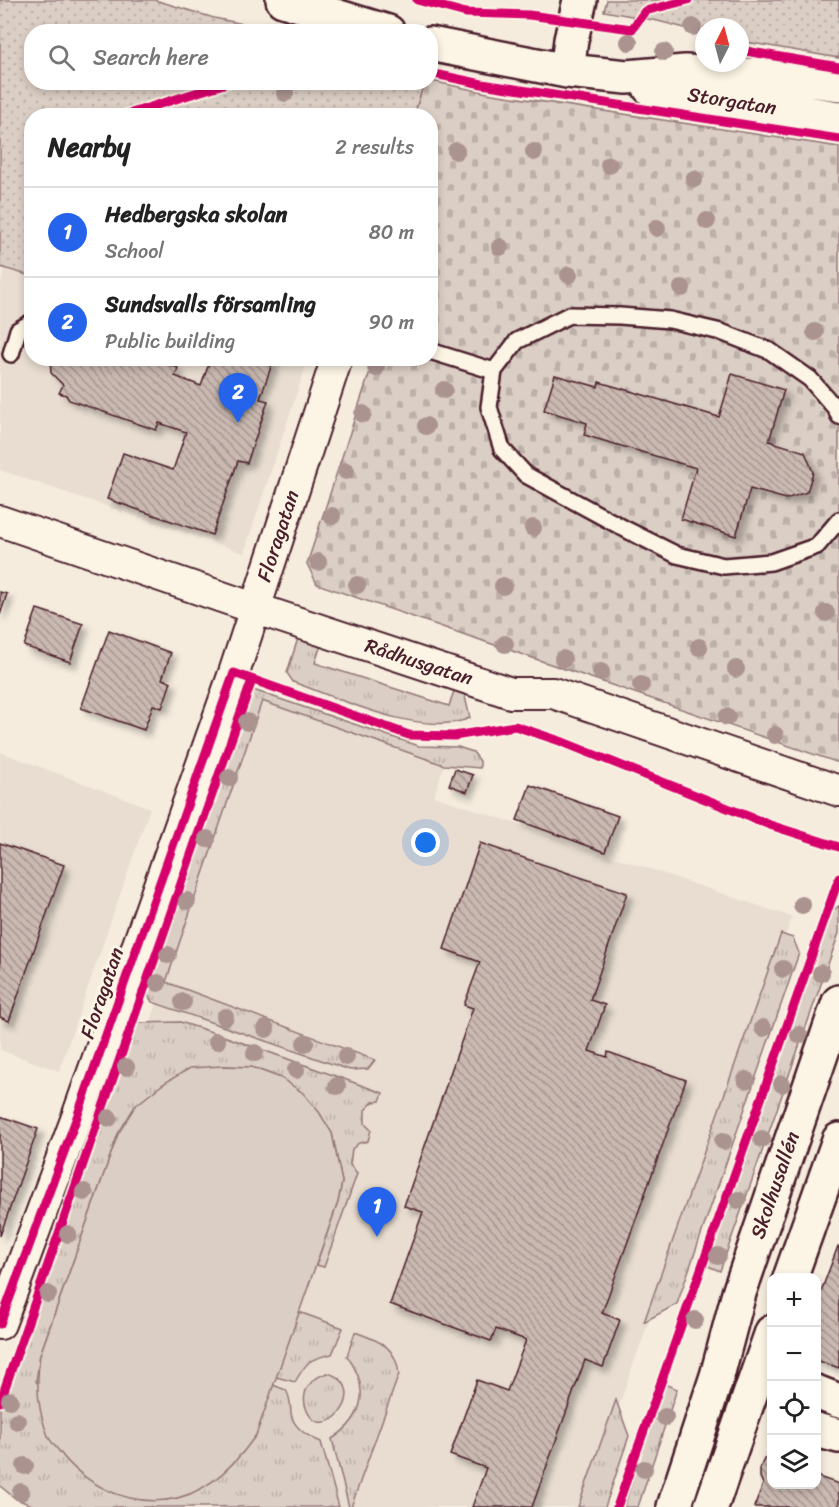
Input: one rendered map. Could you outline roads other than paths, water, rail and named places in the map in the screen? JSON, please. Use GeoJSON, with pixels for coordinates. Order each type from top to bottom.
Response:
{"type":"FeatureCollection","features":[{"type":"Feature","properties":{"kind":"street"},"geometry":{"type":"LineString","coordinates":[[283,0],[362,24]]}},
{"type":"Feature","properties":{"kind":"street"},"geometry":{"type":"LineString","coordinates":[[567,71],[580,0]]}},
{"type":"Feature","properties":{"kind":"street","name":"Storgatan"},"geometry":{"type":"LineString","coordinates":[[438,46],[567,71],[627,77],[685,72],[786,77],[839,84]]}},
{"type":"Feature","properties":{"kind":"street","name":"Storgatan"},"geometry":{"type":"LineString","coordinates":[[627,77],[650,88],[839,118]]}},
{"type":"Feature","properties":{"kind":"street","name":"Floragatan"},"geometry":{"type":"LineString","coordinates":[[0,1324],[234,673],[334,366]]}},
{"type":"Feature","properties":{"kind":"street","name":"Rådhusgatan"},"geometry":{"type":"LineString","coordinates":[[0,521],[511,693],[553,693],[839,791]]}},
{"type":"Feature","properties":{"kind":"street","name":"Skolhusallén"},"geometry":{"type":"LineString","coordinates":[[674,1507],[717,1376],[739,1293],[839,1002]]}},
{"type":"Feature","properties":{"kind":"street"},"geometry":{"type":"LineString","coordinates":[[792,1273],[839,1140]]}},
{"type":"Feature","properties":{"kind":"street"},"geometry":{"type":"LineString","coordinates":[[711,1507],[759,1414],[765,1375],[717,1376]]}},
{"type":"Feature","properties":{"kind":"street"},"geometry":{"type":"LineString","coordinates":[[717,1376],[759,1414]]}},
{"type":"Feature","properties":{"kind":"street"},"geometry":{"type":"LineString","coordinates":[[821,1394],[839,1401]]}},
{"type":"Feature","properties":{"kind":"street"},"geometry":{"type":"LineString","coordinates":[[821,1431],[839,1436]]}},
{"type":"Feature","properties":{"kind":"lane"},"geometry":{"type":"LineString","coordinates":[[839,416],[836,409],[810,380],[770,351],[721,332],[670,320],[620,316],[569,315],[517,341],[494,371],[489,406],[502,449],[526,475],[677,555],[724,566],[771,562],[817,546],[839,520]]}},
{"type":"Feature","properties":{"kind":"lane"},"geometry":{"type":"LineString","coordinates":[[11,354],[18,330],[24,327]]}},
{"type":"Feature","properties":{"kind":"lane"},"geometry":{"type":"LineString","coordinates":[[438,354],[494,371]]}},
{"type":"Feature","properties":{"kind":"place","name":"Sundsvalls församling"},"geometry":{"type":"Point","coordinates":[238,423]}},
{"type":"Feature","properties":{"kind":"place","name":"Hedbergska skolan"},"geometry":{"type":"Point","coordinates":[377,1237]}}]}
